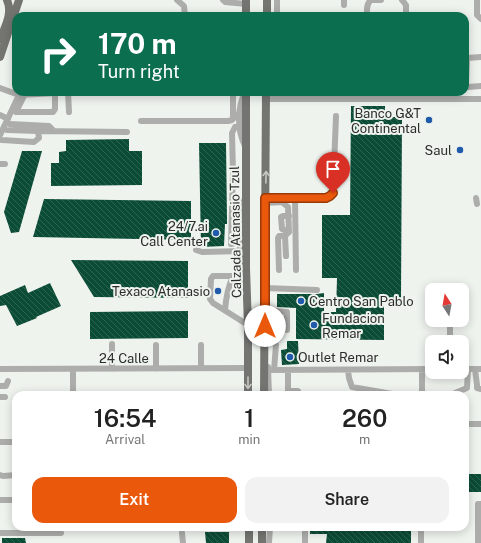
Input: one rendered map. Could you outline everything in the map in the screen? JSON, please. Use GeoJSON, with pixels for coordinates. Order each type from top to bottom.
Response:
{"type":"FeatureCollection","features":[{"type":"Feature","properties":{"kind":"main road"},"geometry":{"type":"LineString","coordinates":[[0,39],[9,14],[10,7],[7,0]]}},
{"type":"Feature","properties":{"kind":"main road"},"geometry":{"type":"LineString","coordinates":[[15,12],[19,0]]}},
{"type":"Feature","properties":{"kind":"main road"},"geometry":{"type":"LineString","coordinates":[[267,0],[267,12]]}},
{"type":"Feature","properties":{"kind":"main road"},"geometry":{"type":"LineString","coordinates":[[0,57],[12,21]]}},
{"type":"Feature","properties":{"kind":"main road","name":"Calzada Atanasio Tzul"},"geometry":{"type":"LineString","coordinates":[[246,96],[246,197],[243,251],[246,269],[248,391]]}},
{"type":"Feature","properties":{"kind":"main road"},"geometry":{"type":"LineString","coordinates":[[264,391],[266,96]]}},
{"type":"Feature","properties":{"kind":"main road"},"geometry":{"type":"LineString","coordinates":[[249,531],[249,543]]}},
{"type":"Feature","properties":{"kind":"main road"},"geometry":{"type":"LineString","coordinates":[[262,531],[262,543]]}},
{"type":"Feature","properties":{"kind":"street"},"geometry":{"type":"LineString","coordinates":[[177,0],[184,6],[185,12]]}},
{"type":"Feature","properties":{"kind":"street"},"geometry":{"type":"LineString","coordinates":[[223,0],[225,2],[246,2]]}},
{"type":"Feature","properties":{"kind":"street"},"geometry":{"type":"LineString","coordinates":[[276,0],[277,12]]}},
{"type":"Feature","properties":{"kind":"street"},"geometry":{"type":"LineString","coordinates":[[367,12],[368,2],[371,0],[381,0]]}},
{"type":"Feature","properties":{"kind":"street"},"geometry":{"type":"LineString","coordinates":[[402,0],[406,5],[406,12]]}},
{"type":"Feature","properties":{"kind":"street"},"geometry":{"type":"LineString","coordinates":[[477,0],[477,15],[481,19]]}},
{"type":"Feature","properties":{"kind":"street"},"geometry":{"type":"LineString","coordinates":[[469,57],[481,57]]}},
{"type":"Feature","properties":{"kind":"street"},"geometry":{"type":"LineString","coordinates":[[469,87],[481,86]]}},
{"type":"Feature","properties":{"kind":"street"},"geometry":{"type":"LineString","coordinates":[[0,88],[12,91]]}},
{"type":"Feature","properties":{"kind":"street"},"geometry":{"type":"LineString","coordinates":[[1,139],[16,112],[21,96]]}},
{"type":"Feature","properties":{"kind":"street"},"geometry":{"type":"LineString","coordinates":[[1,139],[21,96]]}},
{"type":"Feature","properties":{"kind":"street"},"geometry":{"type":"LineString","coordinates":[[16,112],[53,112],[55,110],[55,96]]}},
{"type":"Feature","properties":{"kind":"street"},"geometry":{"type":"LineString","coordinates":[[68,96],[68,112]]}},
{"type":"Feature","properties":{"kind":"street"},"geometry":{"type":"LineString","coordinates":[[233,96],[231,120],[246,149]]}},
{"type":"Feature","properties":{"kind":"street"},"geometry":{"type":"LineString","coordinates":[[239,133],[240,112],[243,96]]}},
{"type":"Feature","properties":{"kind":"street"},"geometry":{"type":"LineString","coordinates":[[462,96],[481,99]]}},
{"type":"Feature","properties":{"kind":"street"},"geometry":{"type":"LineString","coordinates":[[141,121],[231,120],[240,112]]}},
{"type":"Feature","properties":{"kind":"street"},"geometry":{"type":"LineString","coordinates":[[0,115],[8,124],[38,131],[127,132]]}},
{"type":"Feature","properties":{"kind":"street"},"geometry":{"type":"LineString","coordinates":[[265,200],[326,198],[333,193],[336,116]]}},
{"type":"Feature","properties":{"kind":"street"},"geometry":{"type":"LineString","coordinates":[[8,124],[49,126],[54,131]]}},
{"type":"Feature","properties":{"kind":"street"},"geometry":{"type":"LineString","coordinates":[[235,127],[232,133],[233,174],[231,244],[238,242],[240,234],[241,209],[246,197]]}},
{"type":"Feature","properties":{"kind":"street"},"geometry":{"type":"LineString","coordinates":[[1,139],[34,142],[39,138],[38,131]]}},
{"type":"Feature","properties":{"kind":"street"},"geometry":{"type":"LineString","coordinates":[[295,198],[296,270]]}},
{"type":"Feature","properties":{"kind":"street"},"geometry":{"type":"LineString","coordinates":[[265,200],[282,202],[288,207],[289,216],[281,217],[282,229],[287,234],[286,256]]}},
{"type":"Feature","properties":{"kind":"street"},"geometry":{"type":"LineString","coordinates":[[196,250],[202,252],[243,251],[240,234]]}},
{"type":"Feature","properties":{"kind":"street"},"geometry":{"type":"LineString","coordinates":[[279,270],[278,238],[279,236],[287,234]]}},
{"type":"Feature","properties":{"kind":"street"},"geometry":{"type":"LineString","coordinates":[[246,269],[233,276],[213,276],[211,279],[210,298],[213,303],[248,325]]}},
{"type":"Feature","properties":{"kind":"street"},"geometry":{"type":"LineString","coordinates":[[225,310],[229,285],[233,276]]}},
{"type":"Feature","properties":{"kind":"street"},"geometry":{"type":"LineString","coordinates":[[265,288],[317,290]]}},
{"type":"Feature","properties":{"kind":"street"},"geometry":{"type":"LineString","coordinates":[[265,310],[287,312],[286,330]]}},
{"type":"Feature","properties":{"kind":"street"},"geometry":{"type":"LineString","coordinates":[[112,344],[112,369]]}},
{"type":"Feature","properties":{"kind":"street"},"geometry":{"type":"LineString","coordinates":[[156,345],[156,369]]}},
{"type":"Feature","properties":{"kind":"street"},"geometry":{"type":"LineString","coordinates":[[269,391],[271,370],[276,345]]}},
{"type":"Feature","properties":{"kind":"street"},"geometry":{"type":"LineString","coordinates":[[201,346],[201,368]]}},
{"type":"Feature","properties":{"kind":"street"},"geometry":{"type":"LineString","coordinates":[[265,356],[271,370]]}},
{"type":"Feature","properties":{"kind":"street","name":"24 Calle"},"geometry":{"type":"LineString","coordinates":[[0,369],[248,368]]}},
{"type":"Feature","properties":{"kind":"street"},"geometry":{"type":"LineString","coordinates":[[73,369],[73,391]]}},
{"type":"Feature","properties":{"kind":"street"},"geometry":{"type":"LineString","coordinates":[[271,370],[422,369],[422,391]]}},
{"type":"Feature","properties":{"kind":"street"},"geometry":{"type":"LineString","coordinates":[[472,369],[478,388],[481,389]]}},
{"type":"Feature","properties":{"kind":"street"},"geometry":{"type":"LineString","coordinates":[[460,391],[468,388],[472,369]]}},
{"type":"Feature","properties":{"kind":"street"},"geometry":{"type":"LineString","coordinates":[[288,370],[289,391]]}},
{"type":"Feature","properties":{"kind":"street"},"geometry":{"type":"LineString","coordinates":[[348,370],[348,378],[352,387],[375,391]]}},
{"type":"Feature","properties":{"kind":"street"},"geometry":{"type":"LineString","coordinates":[[0,386],[6,386],[8,380]]}},
{"type":"Feature","properties":{"kind":"street"},"geometry":{"type":"LineString","coordinates":[[469,424],[481,424]]}},
{"type":"Feature","properties":{"kind":"street"},"geometry":{"type":"LineString","coordinates":[[0,442],[12,442]]}},
{"type":"Feature","properties":{"kind":"street"},"geometry":{"type":"LineString","coordinates":[[0,475],[12,475]]}},
{"type":"Feature","properties":{"kind":"street"},"geometry":{"type":"LineString","coordinates":[[0,500],[12,500]]}},
{"type":"Feature","properties":{"kind":"street"},"geometry":{"type":"LineString","coordinates":[[478,543],[478,504],[481,504]]}},
{"type":"Feature","properties":{"kind":"street"},"geometry":{"type":"LineString","coordinates":[[270,531],[270,543]]}},
{"type":"Feature","properties":{"kind":"street"},"geometry":{"type":"LineString","coordinates":[[305,531],[305,543]]}},
{"type":"Feature","properties":{"kind":"street"},"geometry":{"type":"LineString","coordinates":[[421,531],[421,543]]}},
{"type":"Feature","properties":{"kind":"street"},"geometry":{"type":"LineString","coordinates":[[0,533],[61,533]]}},
{"type":"Feature","properties":{"kind":"street"},"geometry":{"type":"LineString","coordinates":[[182,533],[183,543]]}},
{"type":"Feature","properties":{"kind":"building"},"geometry":{"type":"Polygon","coordinates":[[[351,106],[385,106],[385,117],[402,117],[401,299],[384,299],[384,340],[296,339],[296,308],[277,307],[277,294],[324,293],[324,312],[336,312],[337,278],[322,278],[322,215],[350,215],[351,106]]]}},
{"type":"Feature","properties":{"kind":"building"},"geometry":{"type":"Polygon","coordinates":[[[129,139],[129,151],[142,151],[142,185],[51,186],[51,163],[59,163],[59,152],[66,151],[66,140],[129,139]]]}},
{"type":"Feature","properties":{"kind":"building"},"geometry":{"type":"Polygon","coordinates":[[[199,143],[226,143],[227,224],[225,224],[224,246],[201,247],[199,143]]]}},
{"type":"Feature","properties":{"kind":"building"},"geometry":{"type":"Polygon","coordinates":[[[22,151],[42,151],[19,232],[11,233],[4,212],[22,151]]]}},
{"type":"Feature","properties":{"kind":"building"},"geometry":{"type":"Polygon","coordinates":[[[44,199],[191,201],[191,240],[33,237],[44,199]]]}},
{"type":"Feature","properties":{"kind":"building"},"geometry":{"type":"Polygon","coordinates":[[[71,260],[188,261],[188,298],[94,297],[71,260]]]}},
{"type":"Feature","properties":{"kind":"building"},"geometry":{"type":"Polygon","coordinates":[[[50,283],[61,306],[36,317],[37,318],[17,326],[6,305],[0,306],[0,296],[25,285],[28,293],[50,283]]]}},
{"type":"Feature","properties":{"kind":"building"},"geometry":{"type":"Polygon","coordinates":[[[188,311],[188,338],[90,339],[90,312],[188,311]]]}},
{"type":"Feature","properties":{"kind":"building","name":"Outlet Remar"},"geometry":{"type":"Polygon","coordinates":[[[287,341],[298,341],[299,364],[282,365],[281,350],[287,349],[287,341]]]}},
{"type":"Feature","properties":{"kind":"building"},"geometry":{"type":"Polygon","coordinates":[[[469,474],[481,474],[481,492],[469,492],[469,474]]]}},
{"type":"Feature","properties":{"kind":"building"},"geometry":{"type":"Polygon","coordinates":[[[310,531],[411,531],[411,543],[326,543],[327,534],[310,534],[310,531]]]}},
{"type":"Feature","properties":{"kind":"building"},"geometry":{"type":"Polygon","coordinates":[[[205,532],[229,532],[229,543],[206,543],[205,532]]]}},
{"type":"Feature","properties":{"kind":"building"},"geometry":{"type":"Polygon","coordinates":[[[2,538],[25,538],[26,543],[2,543],[2,538]]]}},
{"type":"Feature","properties":{"kind":"place","name":"Banco G&T Continental"},"geometry":{"type":"Point","coordinates":[429,120]}},
{"type":"Feature","properties":{"kind":"place","name":"Saul"},"geometry":{"type":"Point","coordinates":[460,150]}},
{"type":"Feature","properties":{"kind":"place","name":"24/7.ai Call Center"},"geometry":{"type":"Point","coordinates":[216,233]}},
{"type":"Feature","properties":{"kind":"place","name":"Texaco Atanasio"},"geometry":{"type":"Point","coordinates":[218,291]}},
{"type":"Feature","properties":{"kind":"place","name":"Centro San Pablo"},"geometry":{"type":"Point","coordinates":[301,301]}},
{"type":"Feature","properties":{"kind":"place","name":"Fundacion Remar"},"geometry":{"type":"Point","coordinates":[314,325]}},
{"type":"Feature","properties":{"kind":"place","name":"Outlet Remar"},"geometry":{"type":"Point","coordinates":[290,357]}},
{"type":"Feature","properties":{"kind":"route"},"geometry":{"type":"LineString","coordinates":[[265,326],[265,198],[326,198],[333,193]]}}]}
